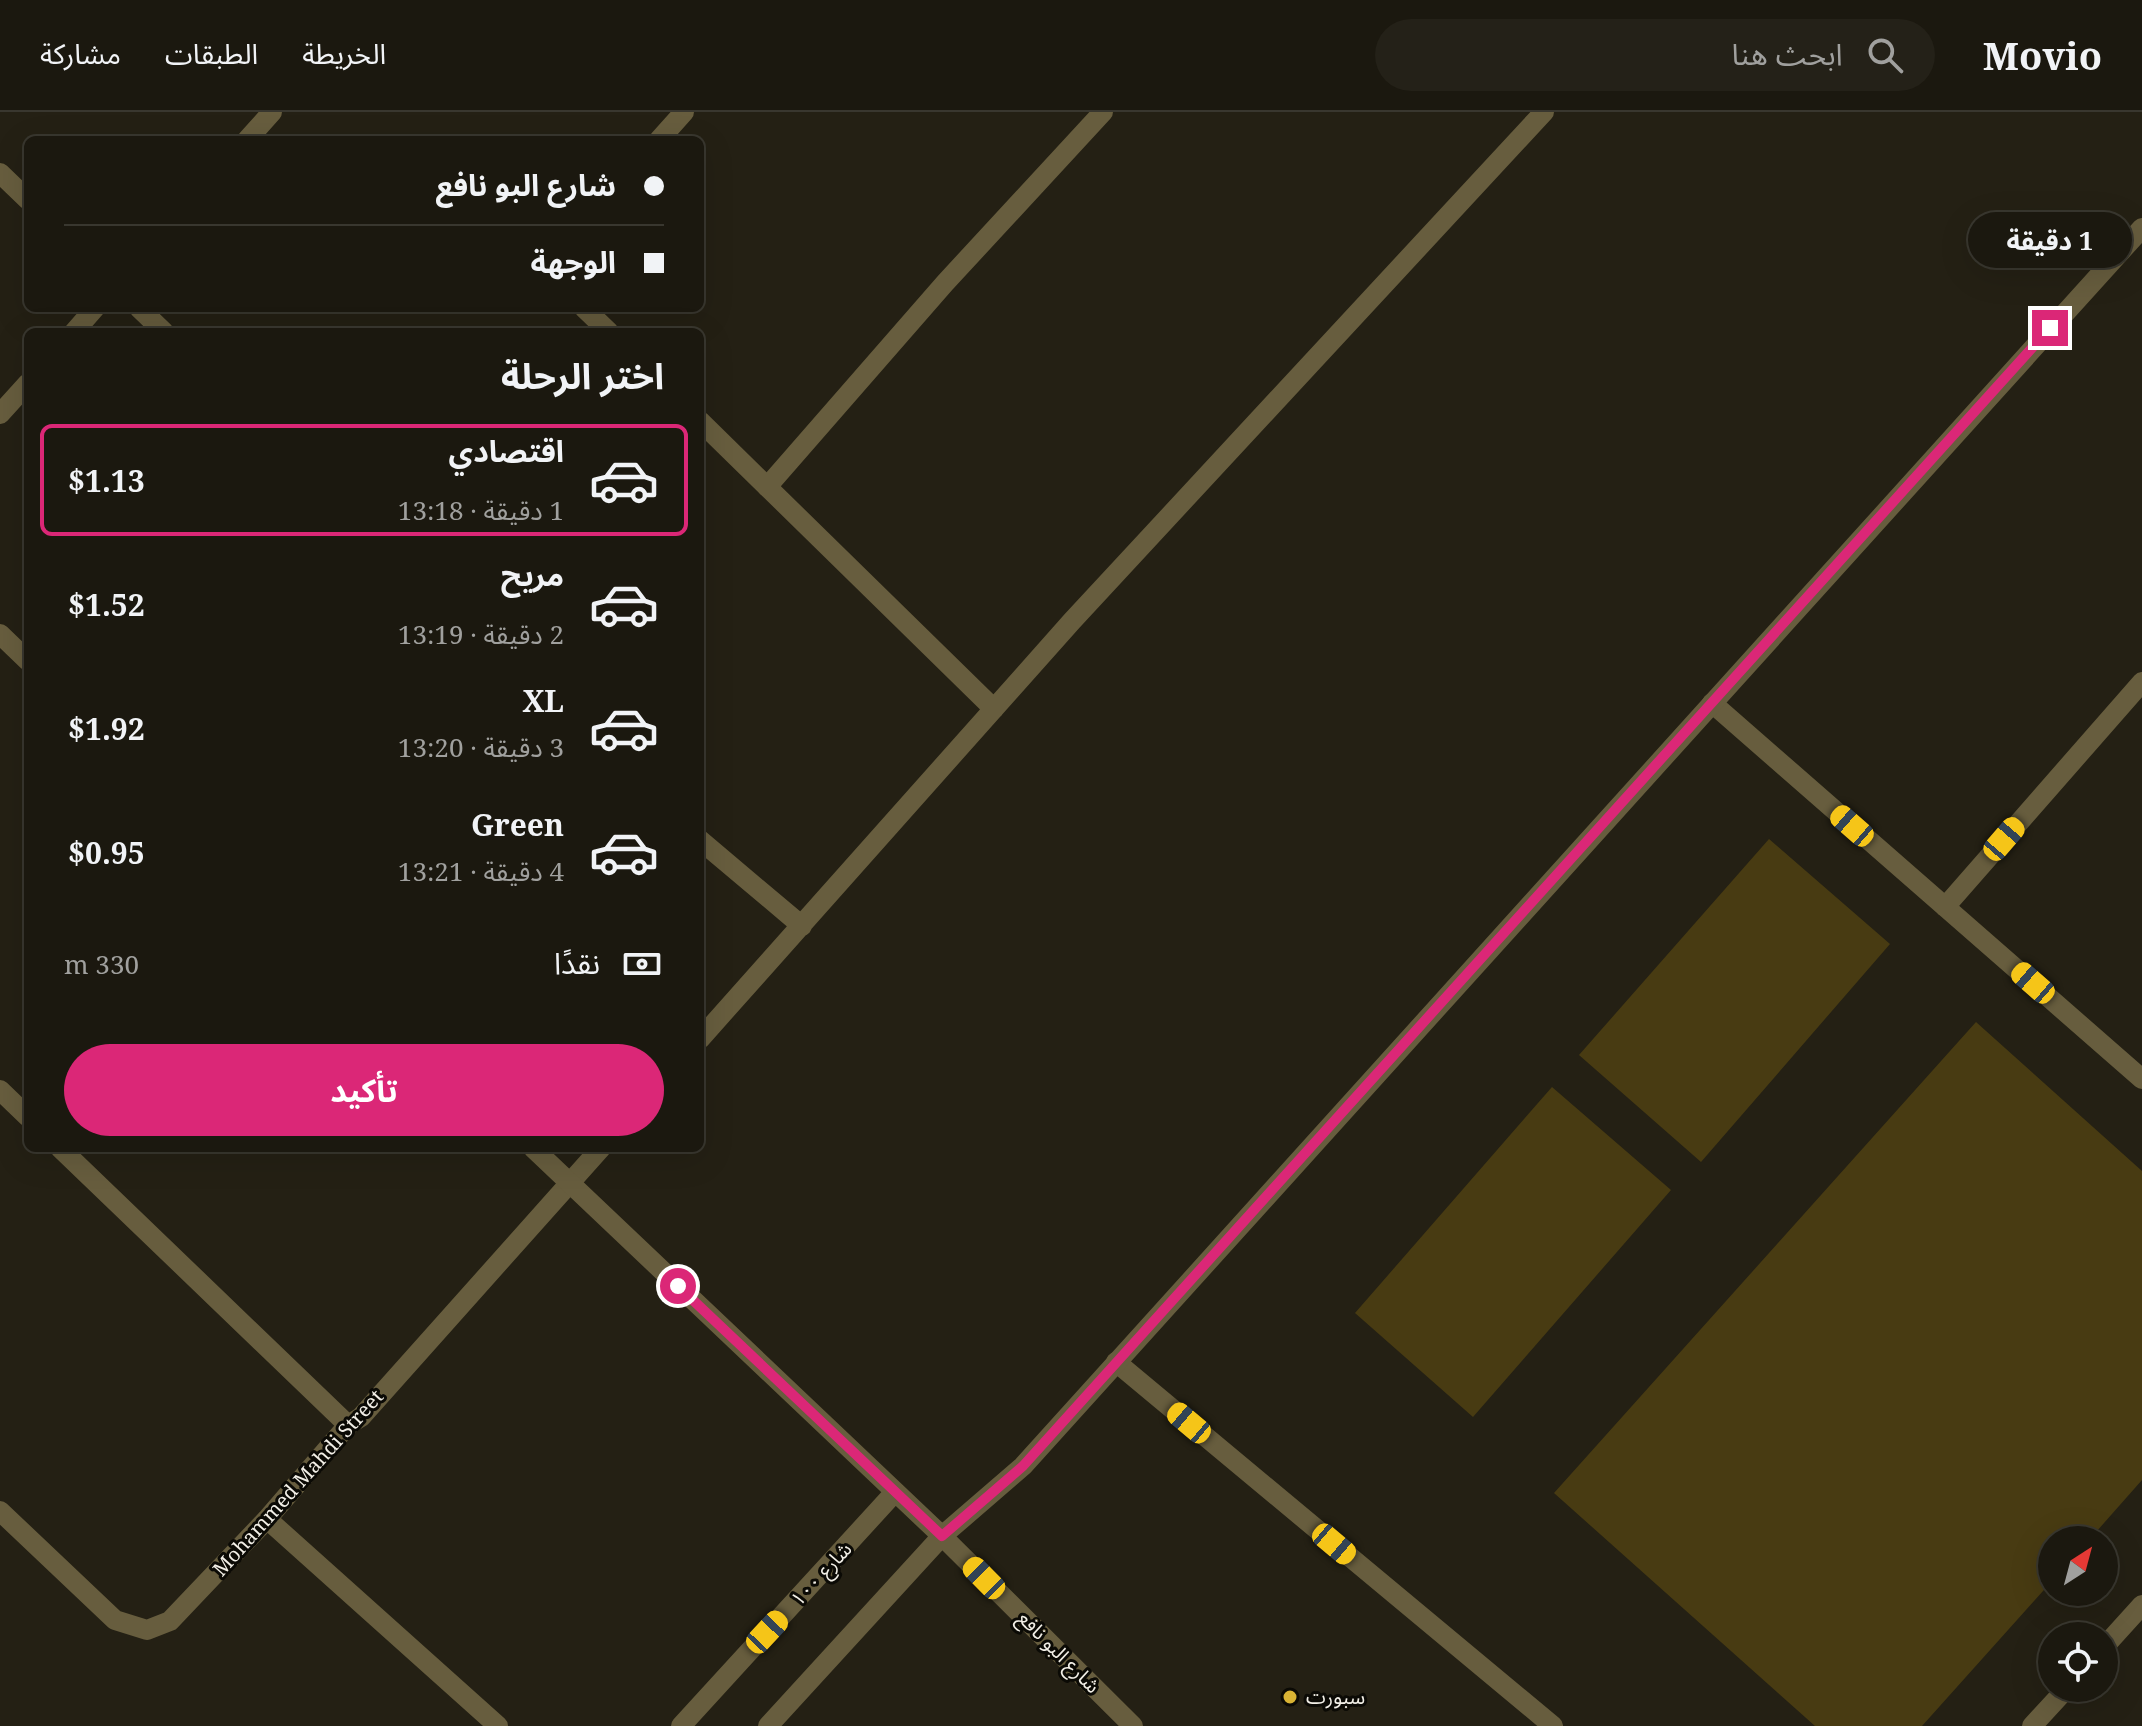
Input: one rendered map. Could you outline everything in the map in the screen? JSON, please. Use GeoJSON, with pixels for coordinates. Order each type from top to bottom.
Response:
{"type":"FeatureCollection","features":[{"type":"Feature","properties":{"kind":"street"},"geometry":{"type":"LineString","coordinates":[[251,136],[272,112]]}},
{"type":"Feature","properties":{"kind":"street"},"geometry":{"type":"LineString","coordinates":[[663,136],[684,112]]}},
{"type":"Feature","properties":{"kind":"street"},"geometry":{"type":"LineString","coordinates":[[767,487],[945,283],[1103,112]]}},
{"type":"Feature","properties":{"kind":"street"},"geometry":{"type":"LineString","coordinates":[[704,1035],[994,709],[1544,112]]}},
{"type":"Feature","properties":{"kind":"street"},"geometry":{"type":"LineString","coordinates":[[0,173],[24,196]]}},
{"type":"Feature","properties":{"kind":"street"},"geometry":{"type":"LineString","coordinates":[[768,1726],[942,1536],[1023,1466],[2142,228]]}},
{"type":"Feature","properties":{"kind":"street"},"geometry":{"type":"LineString","coordinates":[[78,328],[92,312]]}},
{"type":"Feature","properties":{"kind":"street"},"geometry":{"type":"LineString","coordinates":[[143,312],[160,328]]}},
{"type":"Feature","properties":{"kind":"street"},"geometry":{"type":"LineString","coordinates":[[588,312],[605,328]]}},
{"type":"Feature","properties":{"kind":"street"},"geometry":{"type":"LineString","coordinates":[[0,414],[24,387]]}},
{"type":"Feature","properties":{"kind":"street"},"geometry":{"type":"LineString","coordinates":[[704,425],[994,709]]}},
{"type":"Feature","properties":{"kind":"street"},"geometry":{"type":"LineString","coordinates":[[0,634],[24,657]]}},
{"type":"Feature","properties":{"kind":"street"},"geometry":{"type":"LineString","coordinates":[[1945,907],[2142,682]]}},
{"type":"Feature","properties":{"kind":"street"},"geometry":{"type":"LineString","coordinates":[[1712,703],[2142,1079]]}},
{"type":"Feature","properties":{"kind":"street"},"geometry":{"type":"LineString","coordinates":[[704,843],[802,926]]}},
{"type":"Feature","properties":{"kind":"street"},"geometry":{"type":"LineString","coordinates":[[0,1090],[24,1113]]}},
{"type":"Feature","properties":{"kind":"street"},"geometry":{"type":"LineString","coordinates":[[64,1152],[348,1425]]}},
{"type":"Feature","properties":{"kind":"street","name":"شارع البو نافع"},"geometry":{"type":"LineString","coordinates":[[537,1152],[942,1536],[1133,1726]]}},
{"type":"Feature","properties":{"kind":"street","name":"Mohammed Mahdi Street"},"geometry":{"type":"LineString","coordinates":[[0,1511],[115,1620],[147,1630],[170,1621],[267,1519],[348,1425],[361,1417],[597,1152]]}},
{"type":"Feature","properties":{"kind":"street"},"geometry":{"type":"LineString","coordinates":[[1116,1362],[1553,1726]]}},
{"type":"Feature","properties":{"kind":"street","name":"شارع ١٠٠"},"geometry":{"type":"LineString","coordinates":[[681,1726],[895,1492]]}},
{"type":"Feature","properties":{"kind":"street"},"geometry":{"type":"LineString","coordinates":[[267,1519],[498,1726]]}},
{"type":"Feature","properties":{"kind":"street"},"geometry":{"type":"LineString","coordinates":[[2118,1632],[2142,1605]]}},
{"type":"Feature","properties":{"kind":"street"},"geometry":{"type":"LineString","coordinates":[[2032,1726],[2054,1702]]}},
{"type":"Feature","properties":{"kind":"shaded area"},"geometry":{"type":"Polygon","coordinates":[[[1769,839],[1890,944],[1701,1162],[1579,1055],[1769,839]]]}},
{"type":"Feature","properties":{"kind":"shaded area"},"geometry":{"type":"Polygon","coordinates":[[[1976,1022],[2142,1171],[2142,1480],[2101,1526],[2038,1526],[2038,1597],[1922,1726],[1815,1726],[1554,1493],[1976,1022]]]}},
{"type":"Feature","properties":{"kind":"shaded area"},"geometry":{"type":"Polygon","coordinates":[[[1552,1087],[1671,1190],[1473,1417],[1355,1313],[1552,1087]]]}},
{"type":"Feature","properties":{"kind":"place","name":"سبورت"},"geometry":{"type":"Point","coordinates":[1290,1697]}},
{"type":"Feature","properties":{"kind":"route"},"geometry":{"type":"LineString","coordinates":[[678,1286],[942,1536],[1023,1466],[2050,328]]}}]}
